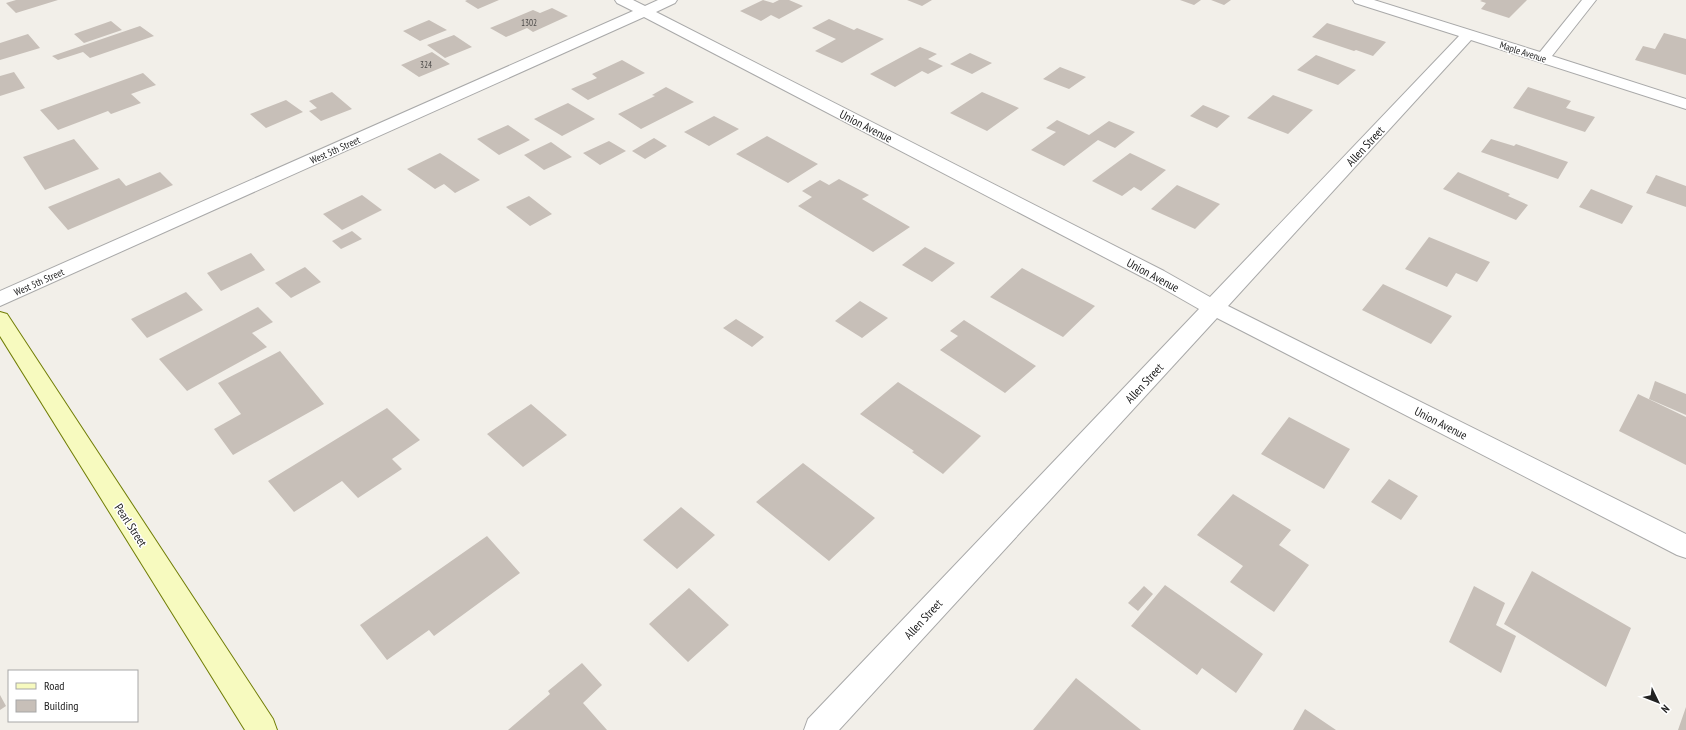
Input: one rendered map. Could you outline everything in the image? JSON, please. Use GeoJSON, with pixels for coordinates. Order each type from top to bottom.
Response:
{"type":"FeatureCollection","features":[{"type":"Feature","properties":{"kind":"street","name":"Union Avenue"},"geometry":{"type":"LineString","coordinates":[[622,0],[1157,276],[1214,308],[1686,547]]}},
{"type":"Feature","properties":{"kind":"street","name":"West 5th Street"},"geometry":{"type":"LineString","coordinates":[[0,299],[670,0]]}},
{"type":"Feature","properties":{"kind":"street","name":"Maple Avenue"},"geometry":{"type":"LineString","coordinates":[[1360,0],[1686,104]]}},
{"type":"Feature","properties":{"kind":"street"},"geometry":{"type":"LineString","coordinates":[[1543,58],[1589,0]]}},
{"type":"Feature","properties":{"kind":"street","name":"Allen Street"},"geometry":{"type":"LineString","coordinates":[[820,730],[1468,35]]}},
{"type":"Feature","properties":{"kind":"street","name":"Pearl Street"},"geometry":{"type":"LineString","coordinates":[[0,319],[262,730]]}},
{"type":"Feature","properties":{"kind":"building"},"geometry":{"type":"Polygon","coordinates":[[[16,0],[58,0],[16,13],[6,3],[16,0]]]}},
{"type":"Feature","properties":{"kind":"building"},"geometry":{"type":"Polygon","coordinates":[[[499,0],[478,9],[465,1],[499,0]]]}},
{"type":"Feature","properties":{"kind":"building"},"geometry":{"type":"Polygon","coordinates":[[[763,0],[773,3],[779,0],[789,0],[803,6],[779,19],[771,15],[761,21],[740,11],[763,0]]]}},
{"type":"Feature","properties":{"kind":"building"},"geometry":{"type":"Polygon","coordinates":[[[907,0],[932,0],[922,6],[907,0]]]}},
{"type":"Feature","properties":{"kind":"building"},"geometry":{"type":"Polygon","coordinates":[[[1180,0],[1201,0],[1194,5],[1180,0]]]}},
{"type":"Feature","properties":{"kind":"building"},"geometry":{"type":"Polygon","coordinates":[[[1211,0],[1231,0],[1224,5],[1211,0]]]}},
{"type":"Feature","properties":{"kind":"building"},"geometry":{"type":"Polygon","coordinates":[[[1527,0],[1509,18],[1481,9],[1486,3],[1480,1],[1527,0]]]}},
{"type":"Feature","properties":{"kind":"building"},"geometry":{"type":"Polygon","coordinates":[[[552,8],[568,16],[533,32],[527,28],[506,37],[490,28],[533,10],[540,13],[552,8]]]}},
{"type":"Feature","properties":{"kind":"building"},"geometry":{"type":"Polygon","coordinates":[[[829,19],[854,30],[857,28],[884,39],[842,63],[815,51],[836,39],[812,28],[829,19]]]}},
{"type":"Feature","properties":{"kind":"building"},"geometry":{"type":"Polygon","coordinates":[[[429,20],[447,30],[420,41],[403,31],[429,20]]]}},
{"type":"Feature","properties":{"kind":"building"},"geometry":{"type":"Polygon","coordinates":[[[111,21],[122,30],[84,43],[74,34],[111,21]]]}},
{"type":"Feature","properties":{"kind":"building"},"geometry":{"type":"Polygon","coordinates":[[[1327,23],[1386,42],[1373,56],[1312,37],[1327,23]]]}},
{"type":"Feature","properties":{"kind":"building"},"geometry":{"type":"Polygon","coordinates":[[[140,26],[154,36],[90,58],[83,52],[58,60],[52,56],[140,26]]]}},
{"type":"Feature","properties":{"kind":"building"},"geometry":{"type":"Polygon","coordinates":[[[1664,33],[1686,39],[1686,75],[1635,60],[1643,46],[1655,49],[1664,33]]]}},
{"type":"Feature","properties":{"kind":"building"},"geometry":{"type":"Polygon","coordinates":[[[28,34],[40,48],[0,60],[0,43],[28,34]]]}},
{"type":"Feature","properties":{"kind":"building"},"geometry":{"type":"Polygon","coordinates":[[[454,35],[472,47],[445,58],[427,45],[454,35]]]}},
{"type":"Feature","properties":{"kind":"building"},"geometry":{"type":"Polygon","coordinates":[[[920,47],[937,54],[928,59],[943,66],[928,74],[922,71],[895,87],[870,74],[920,47]]]}},
{"type":"Feature","properties":{"kind":"building"},"geometry":{"type":"Polygon","coordinates":[[[432,52],[450,64],[419,77],[401,65],[432,52]]]}},
{"type":"Feature","properties":{"kind":"building"},"geometry":{"type":"Polygon","coordinates":[[[970,53],[992,63],[972,74],[950,64],[970,53]]]}},
{"type":"Feature","properties":{"kind":"building"},"geometry":{"type":"Polygon","coordinates":[[[1316,55],[1356,70],[1338,85],[1297,70],[1316,55]]]}},
{"type":"Feature","properties":{"kind":"building"},"geometry":{"type":"Polygon","coordinates":[[[622,60],[645,73],[588,100],[571,89],[597,78],[592,74],[622,60]]]}},
{"type":"Feature","properties":{"kind":"building"},"geometry":{"type":"Polygon","coordinates":[[[1060,67],[1086,77],[1069,89],[1043,79],[1060,67]]]}},
{"type":"Feature","properties":{"kind":"building"},"geometry":{"type":"Polygon","coordinates":[[[14,72],[25,88],[0,96],[0,76],[14,72]]]}},
{"type":"Feature","properties":{"kind":"building"},"geometry":{"type":"Polygon","coordinates":[[[143,73],[156,85],[131,94],[141,103],[111,114],[108,111],[58,130],[40,110],[143,73]]]}},
{"type":"Feature","properties":{"kind":"building"},"geometry":{"type":"Polygon","coordinates":[[[666,87],[694,102],[641,129],[618,114],[655,96],[652,95],[666,87]]]}},
{"type":"Feature","properties":{"kind":"building"},"geometry":{"type":"Polygon","coordinates":[[[1528,87],[1571,101],[1566,108],[1595,117],[1585,132],[1513,108],[1528,87]]]}},
{"type":"Feature","properties":{"kind":"building"},"geometry":{"type":"Polygon","coordinates":[[[332,92],[352,109],[321,121],[309,111],[317,108],[309,101],[332,92]]]}},
{"type":"Feature","properties":{"kind":"building"},"geometry":{"type":"Polygon","coordinates":[[[982,92],[1019,108],[987,131],[950,113],[982,92]]]}},
{"type":"Feature","properties":{"kind":"building"},"geometry":{"type":"Polygon","coordinates":[[[1273,95],[1313,110],[1288,134],[1247,118],[1273,95]]]}},
{"type":"Feature","properties":{"kind":"building"},"geometry":{"type":"Polygon","coordinates":[[[286,100],[303,112],[266,128],[250,114],[286,100]]]}},
{"type":"Feature","properties":{"kind":"building"},"geometry":{"type":"Polygon","coordinates":[[[568,103],[595,119],[562,136],[534,119],[568,103]]]}},
{"type":"Feature","properties":{"kind":"building"},"geometry":{"type":"Polygon","coordinates":[[[1203,105],[1230,116],[1217,128],[1190,116],[1203,105]]]}},
{"type":"Feature","properties":{"kind":"building"},"geometry":{"type":"Polygon","coordinates":[[[714,116],[739,129],[709,146],[684,132],[714,116]]]}},
{"type":"Feature","properties":{"kind":"building"},"geometry":{"type":"Polygon","coordinates":[[[1057,120],[1089,135],[1109,121],[1135,132],[1115,148],[1098,140],[1064,166],[1031,150],[1056,132],[1046,128],[1057,120]]]}},
{"type":"Feature","properties":{"kind":"building"},"geometry":{"type":"Polygon","coordinates":[[[508,125],[530,140],[499,155],[477,139],[508,125]]]}},
{"type":"Feature","properties":{"kind":"building"},"geometry":{"type":"Polygon","coordinates":[[[767,136],[818,164],[788,183],[736,154],[767,136]]]}},
{"type":"Feature","properties":{"kind":"building"},"geometry":{"type":"Polygon","coordinates":[[[654,138],[667,146],[645,159],[632,151],[654,138]]]}},
{"type":"Feature","properties":{"kind":"building"},"geometry":{"type":"Polygon","coordinates":[[[74,139],[99,169],[45,190],[23,157],[74,139]]]}},
{"type":"Feature","properties":{"kind":"building"},"geometry":{"type":"Polygon","coordinates":[[[1491,139],[1514,146],[1516,144],[1568,162],[1558,179],[1481,152],[1491,139]]]}},
{"type":"Feature","properties":{"kind":"building"},"geometry":{"type":"Polygon","coordinates":[[[609,141],[626,151],[600,165],[583,153],[609,141]]]}},
{"type":"Feature","properties":{"kind":"building"},"geometry":{"type":"Polygon","coordinates":[[[551,142],[572,157],[544,170],[524,155],[551,142]]]}},
{"type":"Feature","properties":{"kind":"building"},"geometry":{"type":"Polygon","coordinates":[[[440,153],[480,180],[455,193],[444,184],[435,189],[407,169],[440,153]]]}},
{"type":"Feature","properties":{"kind":"building"},"geometry":{"type":"Polygon","coordinates":[[[1130,153],[1166,170],[1141,191],[1134,187],[1122,196],[1092,181],[1130,153]]]}},
{"type":"Feature","properties":{"kind":"building"},"geometry":{"type":"Polygon","coordinates":[[[160,172],[173,185],[68,230],[48,207],[119,178],[126,186],[160,172]]]}},
{"type":"Feature","properties":{"kind":"building"},"geometry":{"type":"Polygon","coordinates":[[[1458,172],[1510,194],[1508,196],[1528,205],[1516,220],[1443,189],[1458,172]]]}},
{"type":"Feature","properties":{"kind":"building"},"geometry":{"type":"Polygon","coordinates":[[[1656,175],[1686,186],[1686,207],[1646,193],[1656,175]]]}},
{"type":"Feature","properties":{"kind":"building"},"geometry":{"type":"Polygon","coordinates":[[[839,179],[869,195],[862,199],[910,227],[873,252],[798,206],[812,197],[802,191],[820,180],[829,185],[839,179]]]}},
{"type":"Feature","properties":{"kind":"building"},"geometry":{"type":"Polygon","coordinates":[[[1177,185],[1220,204],[1195,229],[1151,209],[1177,185]]]}},
{"type":"Feature","properties":{"kind":"building"},"geometry":{"type":"Polygon","coordinates":[[[1591,189],[1633,206],[1622,224],[1579,207],[1591,189]]]}},
{"type":"Feature","properties":{"kind":"building"},"geometry":{"type":"Polygon","coordinates":[[[362,195],[382,210],[342,230],[323,214],[362,195]]]}},
{"type":"Feature","properties":{"kind":"building"},"geometry":{"type":"Polygon","coordinates":[[[529,196],[552,214],[530,226],[506,207],[529,196]]]}},
{"type":"Feature","properties":{"kind":"building"},"geometry":{"type":"Polygon","coordinates":[[[352,231],[362,239],[341,249],[332,241],[352,231]]]}},
{"type":"Feature","properties":{"kind":"building"},"geometry":{"type":"Polygon","coordinates":[[[1429,237],[1490,262],[1477,282],[1456,273],[1447,287],[1405,269],[1429,237]]]}},
{"type":"Feature","properties":{"kind":"building"},"geometry":{"type":"Polygon","coordinates":[[[925,247],[955,263],[932,282],[902,265],[925,247]]]}},
{"type":"Feature","properties":{"kind":"building"},"geometry":{"type":"Polygon","coordinates":[[[251,253],[265,270],[221,291],[207,273],[251,253]]]}},
{"type":"Feature","properties":{"kind":"building"},"geometry":{"type":"Polygon","coordinates":[[[305,267],[321,282],[291,298],[275,283],[305,267]]]}},
{"type":"Feature","properties":{"kind":"building"},"geometry":{"type":"Polygon","coordinates":[[[1022,268],[1095,306],[1063,337],[990,297],[1022,268]]]}},
{"type":"Feature","properties":{"kind":"building"},"geometry":{"type":"Polygon","coordinates":[[[1383,284],[1452,316],[1431,344],[1362,310],[1383,284]]]}},
{"type":"Feature","properties":{"kind":"building"},"geometry":{"type":"Polygon","coordinates":[[[186,292],[203,310],[147,338],[131,319],[186,292]]]}},
{"type":"Feature","properties":{"kind":"building"},"geometry":{"type":"Polygon","coordinates":[[[860,301],[888,318],[862,338],[835,321],[860,301]]]}},
{"type":"Feature","properties":{"kind":"building"},"geometry":{"type":"Polygon","coordinates":[[[258,307],[273,322],[252,333],[267,347],[187,391],[159,359],[258,307]]]}},
{"type":"Feature","properties":{"kind":"building"},"geometry":{"type":"Polygon","coordinates":[[[736,319],[764,337],[752,347],[723,328],[736,319]]]}},
{"type":"Feature","properties":{"kind":"building"},"geometry":{"type":"Polygon","coordinates":[[[964,320],[1036,366],[1005,393],[940,350],[958,336],[950,331],[964,320]]]}},
{"type":"Feature","properties":{"kind":"building"},"geometry":{"type":"Polygon","coordinates":[[[280,351],[324,404],[233,455],[214,429],[241,414],[218,383],[280,351]]]}},
{"type":"Feature","properties":{"kind":"building"},"geometry":{"type":"Polygon","coordinates":[[[1655,381],[1686,394],[1686,415],[1649,399],[1655,381]]]}},
{"type":"Feature","properties":{"kind":"building"},"geometry":{"type":"Polygon","coordinates":[[[898,382],[981,436],[943,474],[912,452],[914,451],[860,414],[898,382]]]}},
{"type":"Feature","properties":{"kind":"building"},"geometry":{"type":"Polygon","coordinates":[[[1638,394],[1686,417],[1686,465],[1619,431],[1638,394]]]}},
{"type":"Feature","properties":{"kind":"building"},"geometry":{"type":"Polygon","coordinates":[[[531,404],[567,435],[523,467],[487,434],[531,404]]]}},
{"type":"Feature","properties":{"kind":"building"},"geometry":{"type":"Polygon","coordinates":[[[387,408],[420,440],[392,459],[402,469],[358,498],[342,481],[294,512],[268,481],[387,408]]]}},
{"type":"Feature","properties":{"kind":"building"},"geometry":{"type":"Polygon","coordinates":[[[1289,417],[1350,449],[1324,489],[1261,454],[1289,417]]]}},
{"type":"Feature","properties":{"kind":"building"},"geometry":{"type":"Polygon","coordinates":[[[803,463],[875,518],[829,561],[756,502],[803,463]]]}},
{"type":"Feature","properties":{"kind":"building"},"geometry":{"type":"Polygon","coordinates":[[[1389,479],[1418,496],[1401,520],[1371,502],[1389,479]]]}},
{"type":"Feature","properties":{"kind":"building"},"geometry":{"type":"Polygon","coordinates":[[[1233,494],[1291,530],[1279,545],[1309,565],[1274,612],[1230,582],[1243,566],[1197,535],[1233,494]]]}},
{"type":"Feature","properties":{"kind":"building"},"geometry":{"type":"Polygon","coordinates":[[[681,507],[715,535],[677,569],[643,540],[681,507]]]}},
{"type":"Feature","properties":{"kind":"building"},"geometry":{"type":"Polygon","coordinates":[[[487,536],[520,573],[434,636],[429,630],[387,660],[360,625],[487,536]]]}},
{"type":"Feature","properties":{"kind":"building"},"geometry":{"type":"Polygon","coordinates":[[[1532,571],[1631,628],[1606,687],[1504,624],[1532,571]]]}},
{"type":"Feature","properties":{"kind":"building"},"geometry":{"type":"Polygon","coordinates":[[[1165,585],[1263,654],[1236,693],[1202,668],[1197,675],[1131,626],[1165,585]]]}},
{"type":"Feature","properties":{"kind":"building"},"geometry":{"type":"Polygon","coordinates":[[[1144,586],[1153,594],[1138,611],[1128,603],[1144,586]]]}},
{"type":"Feature","properties":{"kind":"building"},"geometry":{"type":"Polygon","coordinates":[[[1474,586],[1505,603],[1496,625],[1516,636],[1501,673],[1449,642],[1474,586]]]}},
{"type":"Feature","properties":{"kind":"building"},"geometry":{"type":"Polygon","coordinates":[[[689,588],[729,625],[688,662],[649,624],[689,588]]]}},
{"type":"Feature","properties":{"kind":"building"},"geometry":{"type":"Polygon","coordinates":[[[582,663],[602,685],[583,703],[607,730],[508,730],[550,694],[548,691],[582,663]]]}},
{"type":"Feature","properties":{"kind":"building"},"geometry":{"type":"Polygon","coordinates":[[[1076,678],[1141,730],[1033,730],[1076,678]]]}},
{"type":"Feature","properties":{"kind":"building"},"geometry":{"type":"Polygon","coordinates":[[[0,695],[6,706],[0,710],[0,695]]]}},
{"type":"Feature","properties":{"kind":"building"},"geometry":{"type":"Polygon","coordinates":[[[1686,707],[1686,730],[1678,730],[1686,707]]]}},
{"type":"Feature","properties":{"kind":"building"},"geometry":{"type":"Polygon","coordinates":[[[1305,709],[1336,730],[1293,730],[1305,709]]]}}]}
